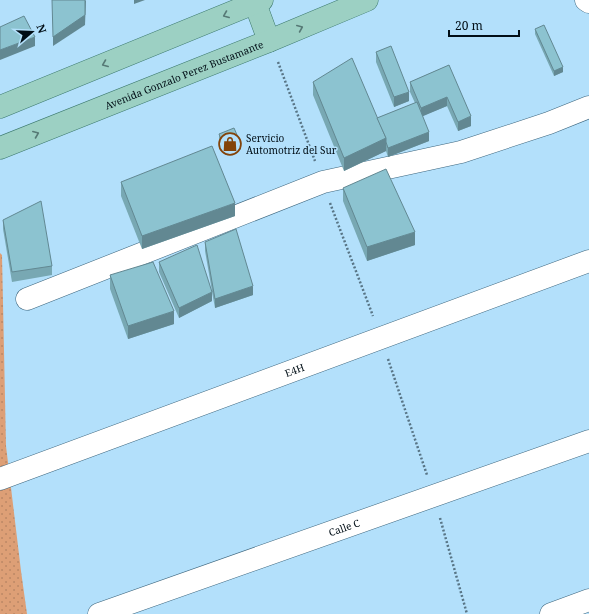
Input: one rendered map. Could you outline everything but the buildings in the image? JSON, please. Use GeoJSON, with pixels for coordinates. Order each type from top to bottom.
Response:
{"type":"FeatureCollection","features":[{"type":"Feature","properties":{"kind":"main road","name":"Avenida Gonzalo Perez Bustamante"},"geometry":{"type":"LineString","coordinates":[[0,148],[270,41],[367,0]]}},
{"type":"Feature","properties":{"kind":"main road"},"geometry":{"type":"LineString","coordinates":[[0,107],[258,1],[270,41]]}},
{"type":"Feature","properties":{"kind":"street"},"geometry":{"type":"LineString","coordinates":[[27,299],[322,182],[461,152],[549,123],[589,107]]}},
{"type":"Feature","properties":{"kind":"street","name":"E4H"},"geometry":{"type":"LineString","coordinates":[[0,479],[589,261]]}},
{"type":"Feature","properties":{"kind":"street","name":"Calle C"},"geometry":{"type":"LineString","coordinates":[[99,614],[589,441]]}},
{"type":"Feature","properties":{"kind":"street"},"geometry":{"type":"LineString","coordinates":[[551,614],[589,600]]}},
{"type":"Feature","properties":{"kind":"shaded area"},"geometry":{"type":"Polygon","coordinates":[[[0,253],[2,255],[6,446],[27,614],[0,614],[0,253]]]}},
{"type":"Feature","properties":{"kind":"place","name":"Servicio Automotriz del Sur"},"geometry":{"type":"Point","coordinates":[230,144]}}]}
